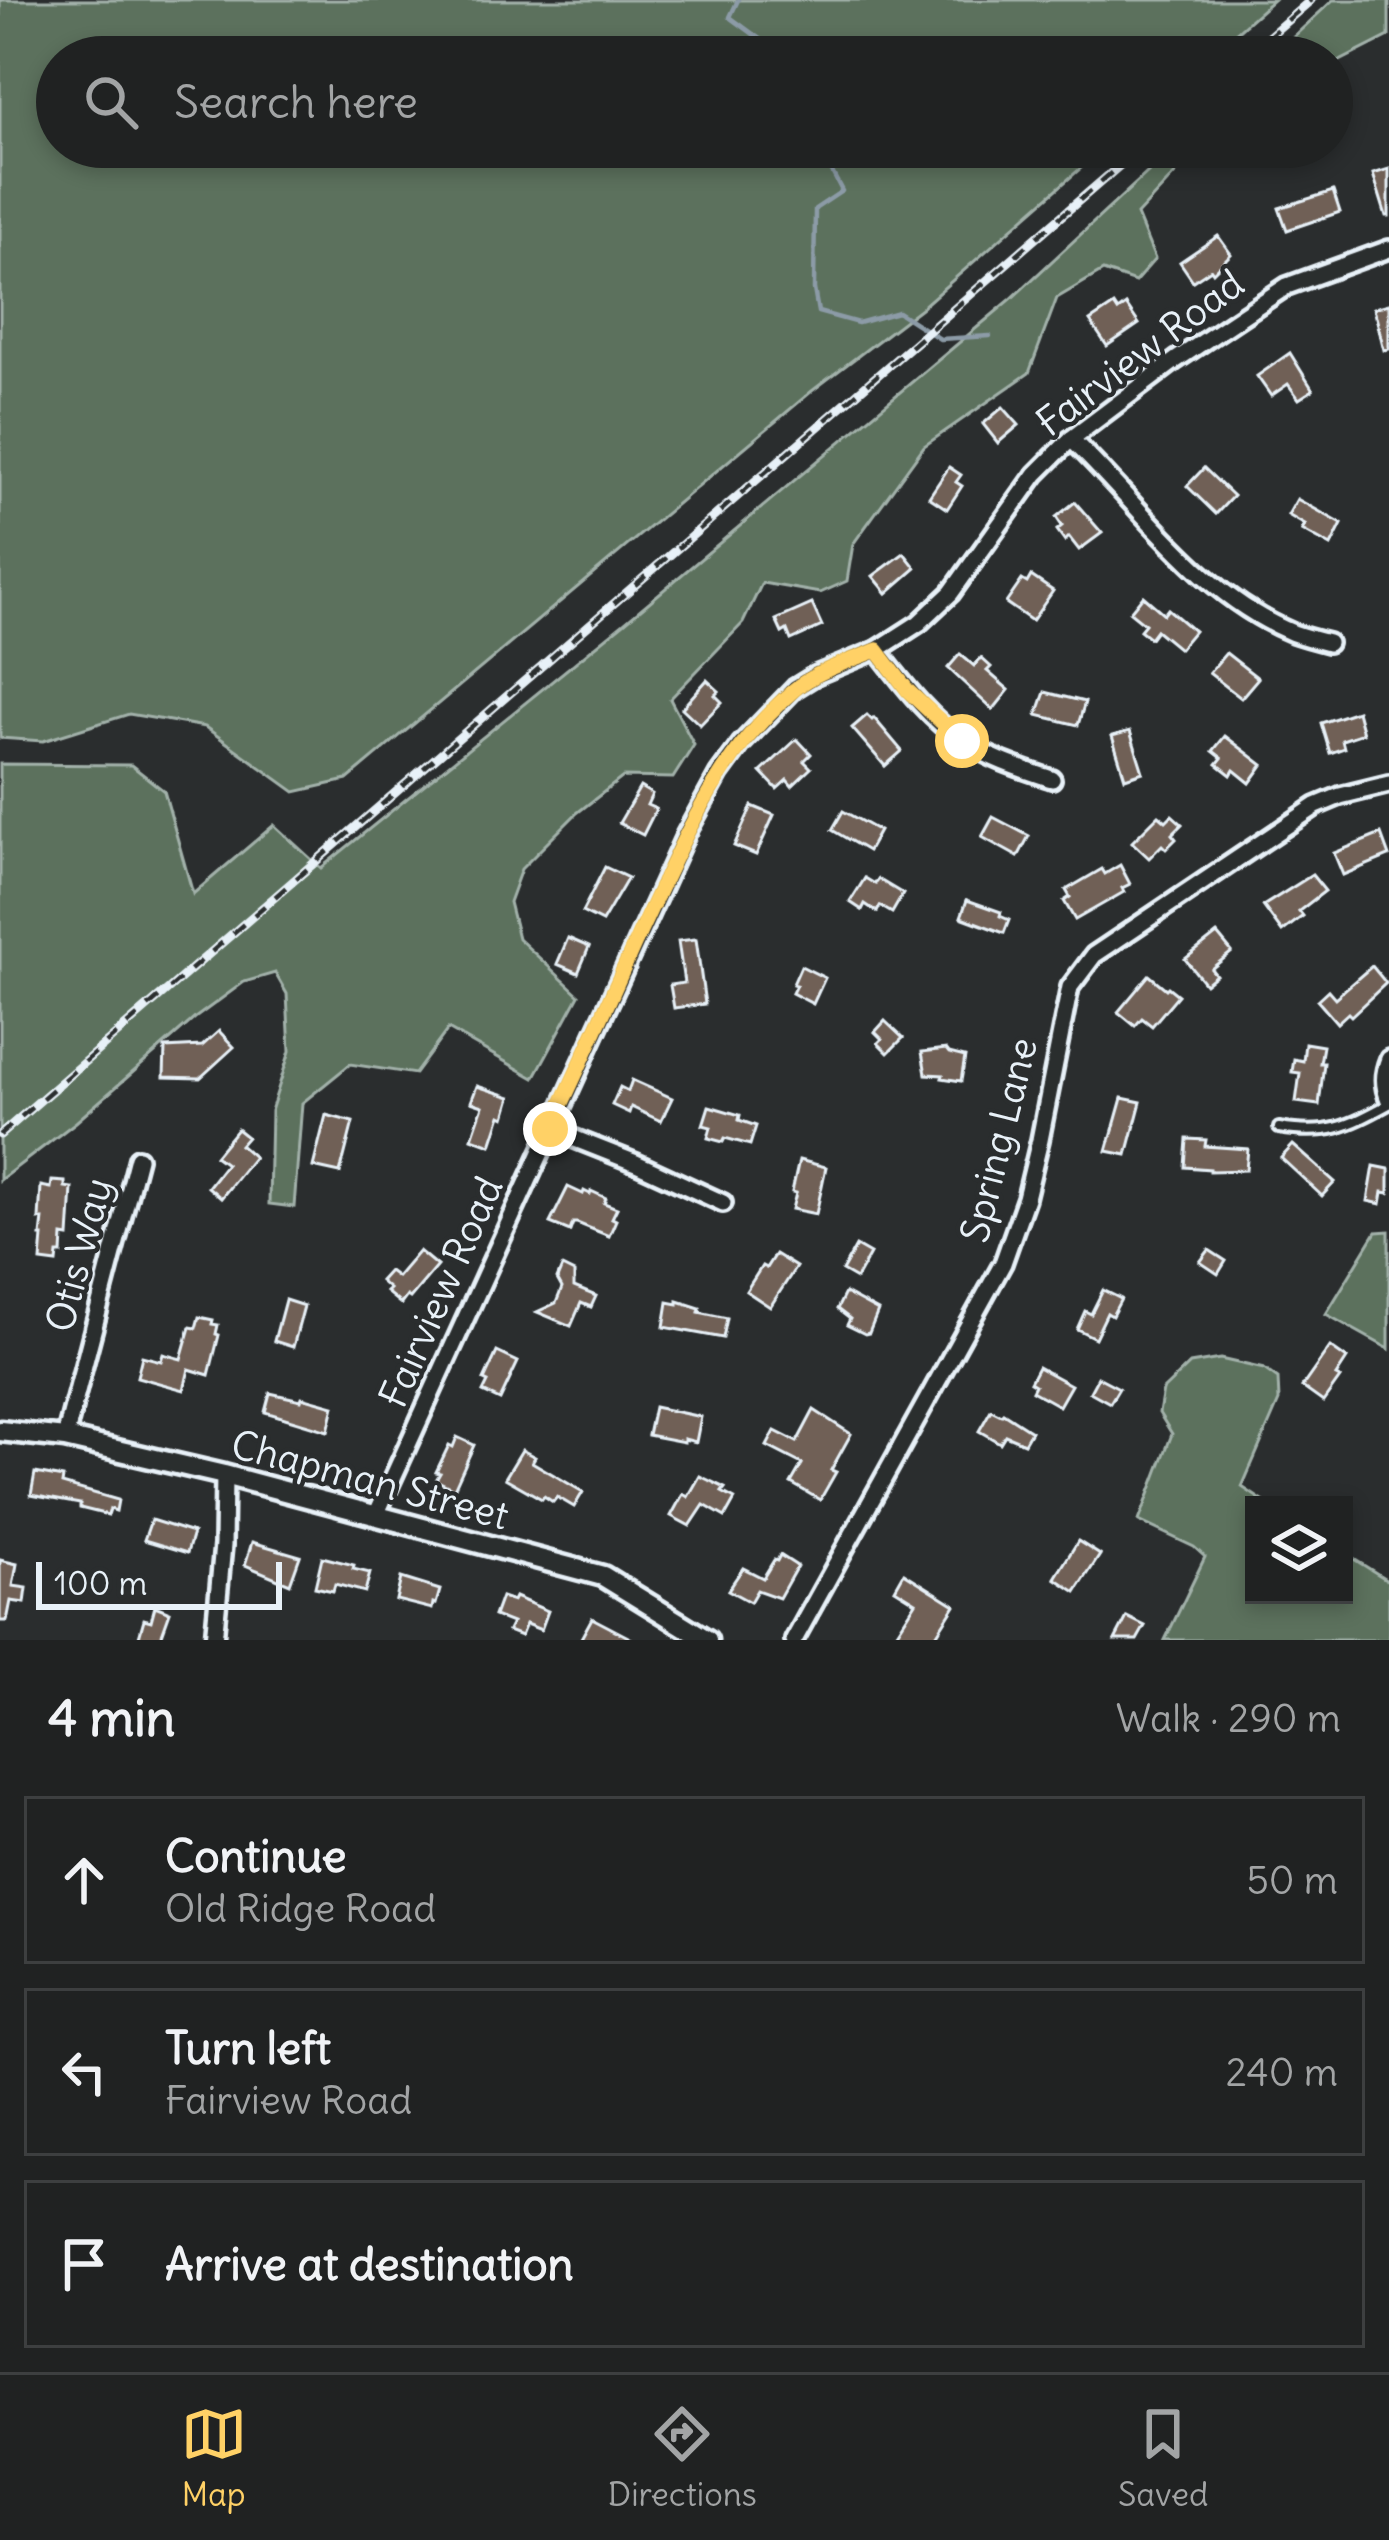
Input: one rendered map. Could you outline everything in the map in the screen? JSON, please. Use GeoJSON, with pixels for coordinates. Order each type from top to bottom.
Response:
{"type":"FeatureCollection","features":[{"type":"Feature","properties":{"kind":"street","name":"Fairview Road"},"geometry":{"type":"LineString","coordinates":[[376,1516],[686,834],[741,744],[795,688],[877,650],[919,623],[951,593],[1036,474],[1071,439],[1286,286],[1389,249]]}},
{"type":"Feature","properties":{"kind":"street"},"geometry":{"type":"LineString","coordinates":[[1071,439],[1138,512],[1237,603],[1292,632],[1328,643]]}},
{"type":"Feature","properties":{"kind":"street"},"geometry":{"type":"LineString","coordinates":[[877,650],[908,691],[961,740],[1003,762],[1052,779]]}},
{"type":"Feature","properties":{"kind":"street","name":"Spring Lane"},"geometry":{"type":"LineString","coordinates":[[794,1640],[1003,1263],[1026,1198],[1070,987],[1080,972],[1106,946],[1316,806],[1389,784]]}},
{"type":"Feature","properties":{"kind":"street"},"geometry":{"type":"LineString","coordinates":[[1389,1059],[1384,1074],[1389,1102]]}},
{"type":"Feature","properties":{"kind":"street"},"geometry":{"type":"LineString","coordinates":[[550,1129],[723,1203]]}},
{"type":"Feature","properties":{"kind":"street","name":"Otis Way"},"geometry":{"type":"LineString","coordinates":[[65,1438],[139,1158]]}},
{"type":"Feature","properties":{"kind":"street","name":"Chapman Street"},"geometry":{"type":"LineString","coordinates":[[0,1431],[65,1438],[224,1474],[603,1576],[707,1640]]}},
{"type":"Feature","properties":{"kind":"street"},"geometry":{"type":"LineString","coordinates":[[214,1640],[224,1474]]}},
{"type":"Feature","properties":{"kind":"lane"},"geometry":{"type":"LineString","coordinates":[[1280,1129],[1336,1130],[1389,1102]]}},
{"type":"Feature","properties":{"kind":"green space"},"geometry":{"type":"Polygon","coordinates":[[[0,0],[1273,0],[1232,36],[36,36],[36,168],[1081,168],[921,308],[812,391],[347,780],[295,792],[205,727],[129,714],[43,741],[0,738],[0,0]]]}},
{"type":"Feature","properties":{"kind":"green space"},"geometry":{"type":"Polygon","coordinates":[[[1333,0],[1389,0],[1389,36],[1353,54],[1353,36],[1294,36],[1333,0]]]}},
{"type":"Feature","properties":{"kind":"green space"},"geometry":{"type":"Polygon","coordinates":[[[1152,168],[1181,168],[1137,215],[1155,259],[1135,282],[1103,271],[1057,298],[1029,373],[924,446],[853,544],[847,581],[820,593],[762,583],[743,623],[670,699],[694,745],[673,778],[623,777],[577,813],[521,869],[509,902],[518,938],[579,995],[534,1078],[448,1029],[415,1074],[350,1064],[302,1103],[294,1207],[269,1204],[271,1111],[290,1051],[287,994],[275,973],[244,982],[195,1018],[76,1122],[0,1180],[0,764],[131,765],[164,791],[193,894],[274,825],[321,868],[624,623],[1010,300],[1152,168]]]}},
{"type":"Feature","properties":{"kind":"green space"},"geometry":{"type":"Polygon","coordinates":[[[1389,1231],[1389,1349],[1326,1314],[1376,1232],[1389,1231]]]}},
{"type":"Feature","properties":{"kind":"green space"},"geometry":{"type":"Polygon","coordinates":[[[1220,1359],[1264,1369],[1278,1379],[1279,1401],[1242,1487],[1256,1496],[1245,1496],[1245,1604],[1353,1604],[1353,1559],[1389,1581],[1389,1640],[1165,1640],[1205,1557],[1139,1521],[1172,1434],[1159,1413],[1163,1390],[1190,1364],[1220,1359]]]}},
{"type":"Feature","properties":{"kind":"building"},"geometry":{"type":"Polygon","coordinates":[[[1389,169],[1389,216],[1386,216],[1373,174],[1389,169]]]}},
{"type":"Feature","properties":{"kind":"building"},"geometry":{"type":"Polygon","coordinates":[[[1333,191],[1340,212],[1287,230],[1279,208],[1333,191]]]}},
{"type":"Feature","properties":{"kind":"building"},"geometry":{"type":"Polygon","coordinates":[[[1218,236],[1231,254],[1213,272],[1193,281],[1180,262],[1218,236]]]}},
{"type":"Feature","properties":{"kind":"building"},"geometry":{"type":"Polygon","coordinates":[[[1389,304],[1389,349],[1384,350],[1374,308],[1389,304]]]}},
{"type":"Feature","properties":{"kind":"building"},"geometry":{"type":"Polygon","coordinates":[[[1114,305],[1118,311],[1126,305],[1139,324],[1107,346],[1090,321],[1114,305]]]}},
{"type":"Feature","properties":{"kind":"building"},"geometry":{"type":"Polygon","coordinates":[[[1290,353],[1313,390],[1299,399],[1288,384],[1271,396],[1257,376],[1290,353]]]}},
{"type":"Feature","properties":{"kind":"building"},"geometry":{"type":"Polygon","coordinates":[[[1003,407],[1019,425],[998,443],[983,424],[1003,407]]]}},
{"type":"Feature","properties":{"kind":"building"},"geometry":{"type":"Polygon","coordinates":[[[949,467],[961,475],[956,482],[962,486],[947,509],[929,497],[949,467]]]}},
{"type":"Feature","properties":{"kind":"building"},"geometry":{"type":"Polygon","coordinates":[[[1204,468],[1233,496],[1216,514],[1187,486],[1204,468]]]}},
{"type":"Feature","properties":{"kind":"building"},"geometry":{"type":"Polygon","coordinates":[[[1297,499],[1342,524],[1331,546],[1302,530],[1305,525],[1288,515],[1297,499]]]}},
{"type":"Feature","properties":{"kind":"building"},"geometry":{"type":"Polygon","coordinates":[[[1075,502],[1102,533],[1079,550],[1057,530],[1062,526],[1056,517],[1075,502]]]}},
{"type":"Feature","properties":{"kind":"building"},"geometry":{"type":"Polygon","coordinates":[[[904,553],[916,568],[887,593],[873,576],[904,553]]]}},
{"type":"Feature","properties":{"kind":"building"},"geometry":{"type":"Polygon","coordinates":[[[1031,576],[1053,591],[1032,621],[1006,603],[1022,580],[1027,583],[1031,576]]]}},
{"type":"Feature","properties":{"kind":"building"},"geometry":{"type":"Polygon","coordinates":[[[1143,596],[1194,631],[1179,649],[1156,630],[1150,638],[1140,630],[1145,624],[1130,612],[1143,596]]]}},
{"type":"Feature","properties":{"kind":"building"},"geometry":{"type":"Polygon","coordinates":[[[812,604],[822,626],[791,640],[787,630],[782,633],[776,620],[812,604]]]}},
{"type":"Feature","properties":{"kind":"building"},"geometry":{"type":"Polygon","coordinates":[[[1226,653],[1258,678],[1241,698],[1209,673],[1226,653]]]}},
{"type":"Feature","properties":{"kind":"building"},"geometry":{"type":"Polygon","coordinates":[[[960,654],[974,666],[981,658],[991,667],[987,671],[1009,690],[993,710],[948,668],[960,654]]]}},
{"type":"Feature","properties":{"kind":"building"},"geometry":{"type":"Polygon","coordinates":[[[707,680],[719,691],[715,695],[722,702],[700,725],[682,708],[707,680]]]}},
{"type":"Feature","properties":{"kind":"building"},"geometry":{"type":"Polygon","coordinates":[[[1045,692],[1085,702],[1078,725],[1037,715],[1045,692]]]}},
{"type":"Feature","properties":{"kind":"building"},"geometry":{"type":"Polygon","coordinates":[[[1357,711],[1363,733],[1342,740],[1344,748],[1330,753],[1321,723],[1357,711]]]}},
{"type":"Feature","properties":{"kind":"building"},"geometry":{"type":"Polygon","coordinates":[[[867,715],[902,751],[885,766],[852,728],[867,715]]]}},
{"type":"Feature","properties":{"kind":"building"},"geometry":{"type":"Polygon","coordinates":[[[1130,731],[1143,772],[1125,778],[1112,736],[1130,731]]]}},
{"type":"Feature","properties":{"kind":"building"},"geometry":{"type":"Polygon","coordinates":[[[1225,736],[1263,765],[1250,783],[1217,764],[1222,758],[1213,751],[1225,736]]]}},
{"type":"Feature","properties":{"kind":"building"},"geometry":{"type":"Polygon","coordinates":[[[797,739],[811,754],[804,761],[811,768],[792,786],[787,780],[777,789],[761,772],[797,739]]]}},
{"type":"Feature","properties":{"kind":"building"},"geometry":{"type":"Polygon","coordinates":[[[640,787],[652,794],[647,805],[656,809],[643,835],[619,823],[640,787]]]}},
{"type":"Feature","properties":{"kind":"building"},"geometry":{"type":"Polygon","coordinates":[[[752,806],[774,815],[756,855],[734,846],[752,806]]]}},
{"type":"Feature","properties":{"kind":"building"},"geometry":{"type":"Polygon","coordinates":[[[843,811],[879,831],[868,851],[832,830],[843,811]]]}},
{"type":"Feature","properties":{"kind":"building"},"geometry":{"type":"Polygon","coordinates":[[[1159,815],[1166,821],[1172,815],[1182,824],[1172,834],[1176,839],[1149,858],[1132,842],[1159,815]]]}},
{"type":"Feature","properties":{"kind":"building"},"geometry":{"type":"Polygon","coordinates":[[[993,817],[1029,836],[1018,857],[982,837],[993,817]]]}},
{"type":"Feature","properties":{"kind":"building"},"geometry":{"type":"Polygon","coordinates":[[[1381,834],[1389,856],[1343,875],[1334,853],[1381,834]]]}},
{"type":"Feature","properties":{"kind":"building"},"geometry":{"type":"Polygon","coordinates":[[[1120,865],[1130,884],[1122,888],[1124,892],[1075,920],[1064,901],[1070,897],[1066,890],[1102,869],[1105,874],[1120,865]]]}},
{"type":"Feature","properties":{"kind":"building"},"geometry":{"type":"Polygon","coordinates":[[[605,867],[628,878],[602,922],[582,912],[605,867]]]}},
{"type":"Feature","properties":{"kind":"building"},"geometry":{"type":"Polygon","coordinates":[[[1312,875],[1325,891],[1282,932],[1263,906],[1312,875]]]}},
{"type":"Feature","properties":{"kind":"building"},"geometry":{"type":"Polygon","coordinates":[[[865,878],[875,884],[878,879],[903,894],[892,913],[880,906],[877,912],[865,904],[862,910],[850,902],[865,878]]]}},
{"type":"Feature","properties":{"kind":"building"},"geometry":{"type":"Polygon","coordinates":[[[967,900],[1001,912],[1009,920],[1004,933],[961,917],[967,900]]]}},
{"type":"Feature","properties":{"kind":"building"},"geometry":{"type":"Polygon","coordinates":[[[1217,934],[1232,952],[1211,969],[1216,975],[1205,984],[1185,959],[1217,934]]]}},
{"type":"Feature","properties":{"kind":"building"},"geometry":{"type":"Polygon","coordinates":[[[568,938],[589,947],[578,973],[557,964],[568,938]]]}},
{"type":"Feature","properties":{"kind":"building"},"geometry":{"type":"Polygon","coordinates":[[[696,939],[705,1004],[674,1008],[670,985],[684,983],[678,941],[696,939]]]}},
{"type":"Feature","properties":{"kind":"building"},"geometry":{"type":"Polygon","coordinates":[[[801,966],[825,978],[813,1004],[792,993],[801,966]]]}},
{"type":"Feature","properties":{"kind":"building"},"geometry":{"type":"Polygon","coordinates":[[[1372,966],[1386,983],[1337,1023],[1317,1000],[1328,990],[1335,998],[1372,966]]]}},
{"type":"Feature","properties":{"kind":"building"},"geometry":{"type":"Polygon","coordinates":[[[1149,975],[1178,995],[1152,1026],[1142,1018],[1135,1026],[1118,1012],[1149,975]]]}},
{"type":"Feature","properties":{"kind":"building"},"geometry":{"type":"Polygon","coordinates":[[[885,1021],[903,1038],[888,1053],[875,1032],[885,1021]]]}},
{"type":"Feature","properties":{"kind":"building"},"geometry":{"type":"Polygon","coordinates":[[[219,1031],[234,1047],[200,1078],[164,1077],[165,1048],[202,1046],[219,1031]]]}},
{"type":"Feature","properties":{"kind":"building"},"geometry":{"type":"Polygon","coordinates":[[[1305,1043],[1323,1046],[1319,1105],[1296,1102],[1300,1073],[1292,1072],[1294,1059],[1303,1061],[1305,1043]]]}},
{"type":"Feature","properties":{"kind":"building"},"geometry":{"type":"Polygon","coordinates":[[[946,1049],[965,1057],[961,1081],[926,1074],[922,1052],[946,1049]]]}},
{"type":"Feature","properties":{"kind":"building"},"geometry":{"type":"Polygon","coordinates":[[[632,1080],[672,1098],[661,1121],[631,1107],[629,1113],[612,1105],[620,1087],[628,1091],[632,1080]]]}},
{"type":"Feature","properties":{"kind":"building"},"geometry":{"type":"Polygon","coordinates":[[[477,1086],[511,1097],[491,1145],[472,1138],[483,1106],[471,1102],[477,1086]]]}},
{"type":"Feature","properties":{"kind":"building"},"geometry":{"type":"Polygon","coordinates":[[[1122,1098],[1141,1102],[1127,1155],[1107,1151],[1122,1098]]]}},
{"type":"Feature","properties":{"kind":"building"},"geometry":{"type":"Polygon","coordinates":[[[709,1106],[740,1115],[739,1120],[756,1126],[750,1145],[708,1138],[711,1127],[703,1125],[709,1106]]]}},
{"type":"Feature","properties":{"kind":"building"},"geometry":{"type":"Polygon","coordinates":[[[326,1115],[353,1122],[340,1173],[313,1167],[326,1115]]]}},
{"type":"Feature","properties":{"kind":"building"},"geometry":{"type":"Polygon","coordinates":[[[237,1129],[247,1137],[240,1145],[254,1157],[221,1198],[208,1187],[226,1164],[215,1156],[237,1129]]]}},
{"type":"Feature","properties":{"kind":"building"},"geometry":{"type":"Polygon","coordinates":[[[1187,1139],[1206,1140],[1205,1146],[1248,1149],[1246,1170],[1185,1167],[1187,1139]]]}},
{"type":"Feature","properties":{"kind":"building"},"geometry":{"type":"Polygon","coordinates":[[[1293,1145],[1335,1182],[1322,1196],[1281,1158],[1293,1145]]]}},
{"type":"Feature","properties":{"kind":"building"},"geometry":{"type":"Polygon","coordinates":[[[799,1160],[826,1167],[816,1214],[792,1209],[799,1160]]]}},
{"type":"Feature","properties":{"kind":"building"},"geometry":{"type":"Polygon","coordinates":[[[1374,1166],[1389,1169],[1389,1193],[1383,1192],[1381,1204],[1368,1201],[1374,1166]]]}},
{"type":"Feature","properties":{"kind":"building"},"geometry":{"type":"Polygon","coordinates":[[[52,1181],[72,1188],[69,1237],[63,1236],[57,1263],[41,1261],[41,1186],[51,1188],[52,1181]]]}},
{"type":"Feature","properties":{"kind":"building"},"geometry":{"type":"Polygon","coordinates":[[[568,1187],[583,1194],[591,1191],[617,1208],[609,1236],[577,1223],[570,1231],[550,1223],[568,1187]]]}},
{"type":"Feature","properties":{"kind":"building"},"geometry":{"type":"Polygon","coordinates":[[[856,1246],[870,1254],[856,1279],[842,1271],[856,1246]]]}},
{"type":"Feature","properties":{"kind":"building"},"geometry":{"type":"Polygon","coordinates":[[[1209,1250],[1226,1261],[1218,1274],[1200,1262],[1209,1250]]]}},
{"type":"Feature","properties":{"kind":"building"},"geometry":{"type":"Polygon","coordinates":[[[419,1251],[437,1266],[401,1304],[380,1281],[389,1271],[397,1277],[419,1251]]]}},
{"type":"Feature","properties":{"kind":"building"},"geometry":{"type":"Polygon","coordinates":[[[775,1254],[796,1267],[770,1307],[746,1291],[775,1254]]]}},
{"type":"Feature","properties":{"kind":"building"},"geometry":{"type":"Polygon","coordinates":[[[562,1267],[574,1273],[574,1287],[596,1296],[591,1307],[581,1303],[571,1326],[537,1312],[556,1303],[562,1267]]]}},
{"type":"Feature","properties":{"kind":"building"},"geometry":{"type":"Polygon","coordinates":[[[1103,1290],[1121,1299],[1112,1316],[1107,1313],[1095,1338],[1077,1329],[1103,1290]]]}},
{"type":"Feature","properties":{"kind":"building"},"geometry":{"type":"Polygon","coordinates":[[[845,1293],[878,1311],[869,1333],[847,1325],[850,1319],[837,1309],[845,1293]]]}},
{"type":"Feature","properties":{"kind":"building"},"geometry":{"type":"Polygon","coordinates":[[[285,1300],[304,1306],[293,1347],[274,1341],[285,1300]]]}},
{"type":"Feature","properties":{"kind":"building"},"geometry":{"type":"Polygon","coordinates":[[[668,1302],[727,1318],[723,1338],[664,1327],[668,1302]]]}},
{"type":"Feature","properties":{"kind":"building"},"geometry":{"type":"Polygon","coordinates":[[[199,1317],[218,1325],[209,1375],[189,1369],[184,1390],[137,1377],[142,1356],[161,1361],[163,1354],[181,1359],[190,1327],[196,1328],[199,1317]]]}},
{"type":"Feature","properties":{"kind":"building"},"geometry":{"type":"Polygon","coordinates":[[[1330,1347],[1347,1359],[1323,1402],[1302,1387],[1330,1347]]]}},
{"type":"Feature","properties":{"kind":"building"},"geometry":{"type":"Polygon","coordinates":[[[497,1352],[518,1362],[500,1400],[483,1392],[497,1352]]]}},
{"type":"Feature","properties":{"kind":"building"},"geometry":{"type":"Polygon","coordinates":[[[1038,1367],[1071,1385],[1059,1406],[1032,1391],[1035,1385],[1030,1382],[1038,1367]]]}},
{"type":"Feature","properties":{"kind":"building"},"geometry":{"type":"Polygon","coordinates":[[[1098,1377],[1119,1388],[1110,1403],[1090,1392],[1098,1377]]]}},
{"type":"Feature","properties":{"kind":"building"},"geometry":{"type":"Polygon","coordinates":[[[270,1393],[334,1406],[328,1431],[265,1412],[270,1393]]]}},
{"type":"Feature","properties":{"kind":"building"},"geometry":{"type":"Polygon","coordinates":[[[654,1407],[701,1417],[696,1442],[648,1435],[654,1407]]]}},
{"type":"Feature","properties":{"kind":"building"},"geometry":{"type":"Polygon","coordinates":[[[814,1410],[851,1434],[820,1500],[791,1483],[802,1464],[767,1446],[775,1431],[797,1442],[814,1410]]]}},
{"type":"Feature","properties":{"kind":"building"},"geometry":{"type":"Polygon","coordinates":[[[991,1410],[1031,1431],[1024,1443],[1005,1435],[1000,1443],[979,1431],[991,1410]]]}},
{"type":"Feature","properties":{"kind":"building"},"geometry":{"type":"Polygon","coordinates":[[[457,1437],[474,1445],[454,1489],[436,1480],[440,1473],[436,1472],[457,1437]]]}},
{"type":"Feature","properties":{"kind":"building"},"geometry":{"type":"Polygon","coordinates":[[[522,1450],[535,1457],[532,1462],[583,1492],[574,1507],[557,1497],[553,1502],[542,1499],[505,1478],[522,1450]]]}},
{"type":"Feature","properties":{"kind":"building"},"geometry":{"type":"Polygon","coordinates":[[[35,1473],[63,1478],[62,1484],[118,1500],[116,1511],[110,1509],[108,1515],[80,1508],[80,1504],[31,1495],[35,1473]]]}},
{"type":"Feature","properties":{"kind":"building"},"geometry":{"type":"Polygon","coordinates":[[[700,1476],[725,1488],[722,1492],[735,1499],[725,1517],[704,1505],[690,1526],[671,1516],[700,1476]]]}},
{"type":"Feature","properties":{"kind":"building"},"geometry":{"type":"Polygon","coordinates":[[[151,1520],[193,1533],[187,1553],[144,1540],[151,1520]]]}},
{"type":"Feature","properties":{"kind":"building"},"geometry":{"type":"Polygon","coordinates":[[[1078,1541],[1100,1555],[1076,1592],[1055,1578],[1078,1541]]]}},
{"type":"Feature","properties":{"kind":"building"},"geometry":{"type":"Polygon","coordinates":[[[252,1542],[300,1556],[290,1584],[245,1565],[252,1542]]]}},
{"type":"Feature","properties":{"kind":"building"},"geometry":{"type":"Polygon","coordinates":[[[780,1555],[797,1566],[779,1598],[757,1590],[750,1602],[728,1590],[743,1568],[763,1578],[780,1555]]]}},
{"type":"Feature","properties":{"kind":"building"},"geometry":{"type":"Polygon","coordinates":[[[322,1557],[370,1573],[365,1592],[335,1584],[333,1591],[315,1587],[322,1557]]]}},
{"type":"Feature","properties":{"kind":"building"},"geometry":{"type":"Polygon","coordinates":[[[0,1560],[17,1564],[13,1586],[27,1588],[25,1603],[11,1601],[7,1621],[0,1621],[0,1560]]]}},
{"type":"Feature","properties":{"kind":"building"},"geometry":{"type":"Polygon","coordinates":[[[904,1573],[955,1605],[933,1640],[892,1640],[916,1602],[895,1589],[904,1573]]]}},
{"type":"Feature","properties":{"kind":"building"},"geometry":{"type":"Polygon","coordinates":[[[401,1578],[440,1590],[432,1609],[396,1600],[401,1578]]]}},
{"type":"Feature","properties":{"kind":"building"},"geometry":{"type":"Polygon","coordinates":[[[501,1597],[513,1601],[515,1597],[548,1611],[541,1630],[526,1624],[521,1636],[508,1631],[512,1623],[494,1616],[501,1597]]]}},
{"type":"Feature","properties":{"kind":"building"},"geometry":{"type":"Polygon","coordinates":[[[155,1606],[170,1612],[160,1640],[138,1640],[144,1619],[151,1621],[155,1606]]]}},
{"type":"Feature","properties":{"kind":"building"},"geometry":{"type":"Polygon","coordinates":[[[1127,1617],[1145,1626],[1137,1640],[1115,1640],[1127,1617]]]}},
{"type":"Feature","properties":{"kind":"building"},"geometry":{"type":"Polygon","coordinates":[[[592,1618],[634,1640],[580,1640],[592,1618]]]}},
{"type":"Feature","properties":{"kind":"waterway"},"geometry":{"type":"LineString","coordinates":[[738,0],[730,17],[756,36]]}},
{"type":"Feature","properties":{"kind":"waterway"},"geometry":{"type":"LineString","coordinates":[[830,168],[842,191],[815,209],[818,312],[858,323],[898,312],[940,339],[990,336]]}},
{"type":"Feature","properties":{"kind":"railway"},"geometry":{"type":"LineString","coordinates":[[1269,36],[1311,0]]}},
{"type":"Feature","properties":{"kind":"railway"},"geometry":{"type":"LineString","coordinates":[[0,1135],[1117,168]]}},
{"type":"Feature","properties":{"kind":"route"},"geometry":{"type":"LineString","coordinates":[[550,1129],[686,834],[719,774],[795,688],[877,650],[908,691],[962,741]]}}]}
